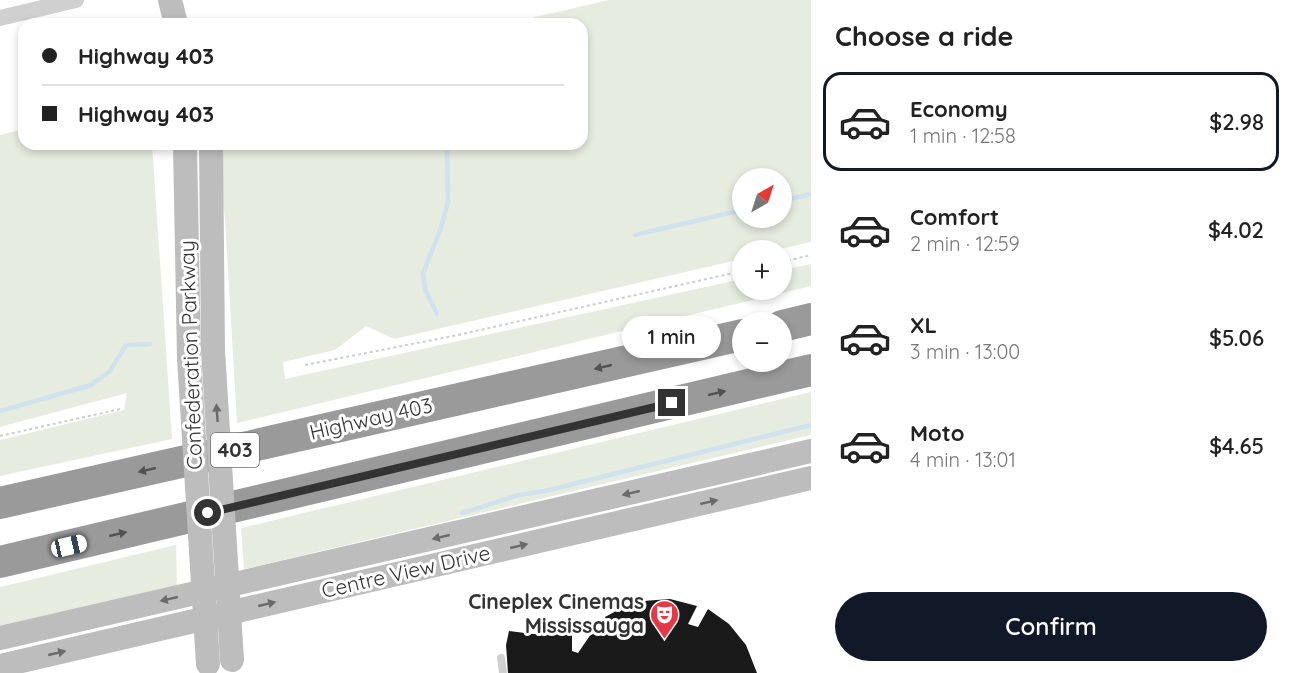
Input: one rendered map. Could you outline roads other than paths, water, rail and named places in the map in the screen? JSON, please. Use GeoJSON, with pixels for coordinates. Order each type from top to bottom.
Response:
{"type":"FeatureCollection","features":[{"type":"Feature","properties":{"kind":"highway"},"geometry":{"type":"LineString","coordinates":[[792,324],[811,320]]}},
{"type":"Feature","properties":{"kind":"highway","name":"Highway 403"},"geometry":{"type":"LineString","coordinates":[[0,503],[732,337]]}},
{"type":"Feature","properties":{"kind":"highway"},"geometry":{"type":"LineString","coordinates":[[0,562],[811,370]]}},
{"type":"Feature","properties":{"kind":"street"},"geometry":{"type":"LineString","coordinates":[[0,18],[76,0]]}},
{"type":"Feature","properties":{"kind":"street"},"geometry":{"type":"LineString","coordinates":[[170,0],[174,18]]}},
{"type":"Feature","properties":{"kind":"street","name":"Confederation Parkway"},"geometry":{"type":"LineString","coordinates":[[185,150],[189,358],[208,669]]}},
{"type":"Feature","properties":{"kind":"street","name":"Confederation Parkway"},"geometry":{"type":"LineString","coordinates":[[211,150],[213,350],[232,666]]}},
{"type":"Feature","properties":{"kind":"street","name":"Centre View Drive"},"geometry":{"type":"LineString","coordinates":[[0,638],[811,451]]}},
{"type":"Feature","properties":{"kind":"street","name":"Centre View Drive"},"geometry":{"type":"LineString","coordinates":[[0,666],[811,478]]}},
{"type":"Feature","properties":{"kind":"lane"},"geometry":{"type":"LineString","coordinates":[[501,658],[503,673]]}},
{"type":"Feature","properties":{"kind":"waterway"},"geometry":{"type":"LineString","coordinates":[[437,314],[425,289],[423,273],[440,231],[448,202],[447,150]]}},
{"type":"Feature","properties":{"kind":"waterway"},"geometry":{"type":"LineString","coordinates":[[792,199],[811,194]]}},
{"type":"Feature","properties":{"kind":"waterway"},"geometry":{"type":"LineString","coordinates":[[635,235],[732,212]]}},
{"type":"Feature","properties":{"kind":"waterway"},"geometry":{"type":"LineString","coordinates":[[0,411],[91,385],[110,371],[126,345],[150,344]]}},
{"type":"Feature","properties":{"kind":"waterway"},"geometry":{"type":"LineString","coordinates":[[462,513],[519,495],[545,491],[811,425]]}},
{"type":"Feature","properties":{"kind":"place","name":"Cineplex Cinemas Mississauga"},"geometry":{"type":"Point","coordinates":[665,640]}}]}
